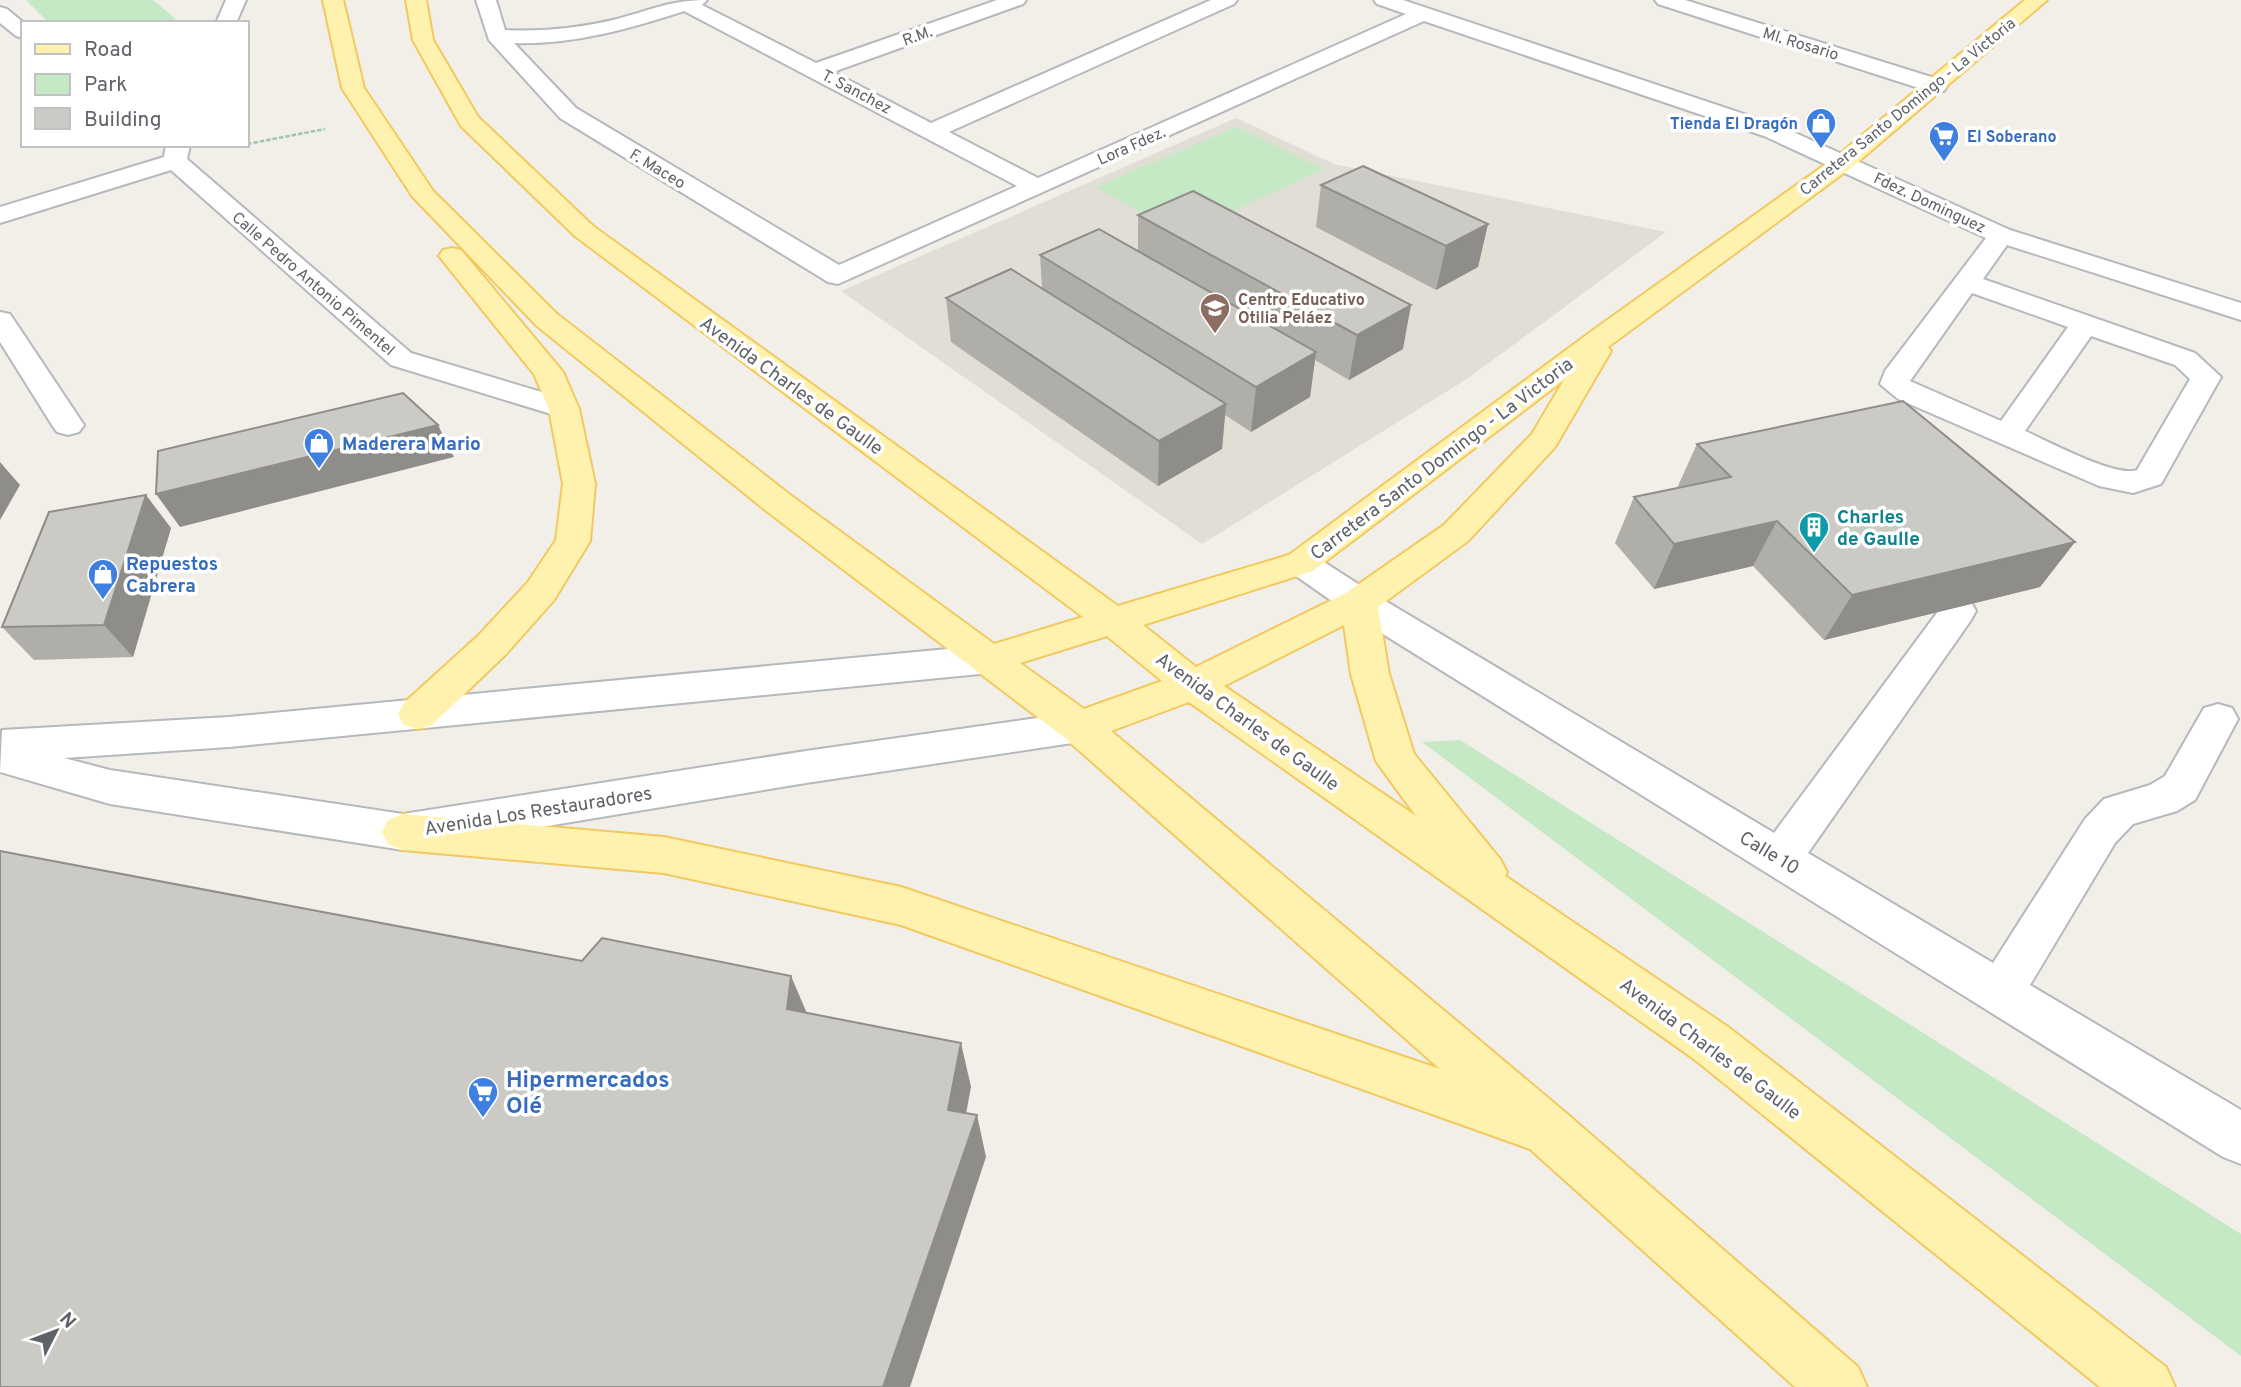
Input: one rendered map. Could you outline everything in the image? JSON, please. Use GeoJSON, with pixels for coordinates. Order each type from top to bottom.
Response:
{"type":"FeatureCollection","features":[{"type":"Feature","properties":{"kind":"main road"},"geometry":{"type":"LineString","coordinates":[[333,0],[332,6],[353,88],[424,196],[547,320],[781,505],[1079,727],[1548,1131],[1838,1387]]}},
{"type":"Feature","properties":{"kind":"main road","name":"Avenida Charles de Gaulle"},"geometry":{"type":"LineString","coordinates":[[416,0],[423,40],[469,121],[584,232],[1113,621],[1193,685],[1711,1043],[2147,1387]]}},
{"type":"Feature","properties":{"kind":"main road","name":"Carretera Santo Domingo - La Victoria"},"geometry":{"type":"LineString","coordinates":[[990,659],[1301,563],[1606,334],[1844,162],[2037,0]]}},
{"type":"Feature","properties":{"kind":"main road"},"geometry":{"type":"LineString","coordinates":[[418,714],[492,645],[541,591],[573,541],[579,484],[564,408],[548,372],[419,215],[424,196]]}},
{"type":"Feature","properties":{"kind":"main road","name":"Carretera Santo Domingo - La Victoria"},"geometry":{"type":"LineString","coordinates":[[1079,727],[1193,685],[1359,602],[1456,533],[1544,440],[1606,334]]}},
{"type":"Feature","properties":{"kind":"main road"},"geometry":{"type":"LineString","coordinates":[[1359,602],[1370,674],[1396,761],[1510,904]]}},
{"type":"Feature","properties":{"kind":"main road"},"geometry":{"type":"LineString","coordinates":[[403,832],[664,855],[901,906],[1548,1131]]}},
{"type":"Feature","properties":{"kind":"street"},"geometry":{"type":"LineString","coordinates":[[227,21],[236,0]]}},
{"type":"Feature","properties":{"kind":"street"},"geometry":{"type":"LineString","coordinates":[[486,0],[496,36],[534,39],[576,35],[626,23],[691,2]]}},
{"type":"Feature","properties":{"kind":"street","name":"R.M."},"geometry":{"type":"LineString","coordinates":[[818,71],[1016,0]]}},
{"type":"Feature","properties":{"kind":"street"},"geometry":{"type":"LineString","coordinates":[[933,131],[1227,0]]}},
{"type":"Feature","properties":{"kind":"street","name":"Fdez. Dominguez"},"geometry":{"type":"LineString","coordinates":[[1384,0],[1772,131],[2001,235],[2241,312]]}},
{"type":"Feature","properties":{"kind":"street","name":"Ml. Rosario"},"geometry":{"type":"LineString","coordinates":[[1665,0],[1936,86]]}},
{"type":"Feature","properties":{"kind":"street","name":"T. Sanchez"},"geometry":{"type":"LineString","coordinates":[[691,2],[1037,187]]}},
{"type":"Feature","properties":{"kind":"street"},"geometry":{"type":"LineString","coordinates":[[0,13],[21,30]]}},
{"type":"Feature","properties":{"kind":"street","name":"Lora Fdez."},"geometry":{"type":"LineString","coordinates":[[838,276],[1423,13]]}},
{"type":"Feature","properties":{"kind":"street","name":"F. Maceo"},"geometry":{"type":"LineString","coordinates":[[496,36],[568,113],[838,276]]}},
{"type":"Feature","properties":{"kind":"street"},"geometry":{"type":"LineString","coordinates":[[0,215],[170,151]]}},
{"type":"Feature","properties":{"kind":"street","name":"Calle Pedro Antonio Pimentel"},"geometry":{"type":"LineString","coordinates":[[170,151],[401,359],[564,408]]}},
{"type":"Feature","properties":{"kind":"street"},"geometry":{"type":"LineString","coordinates":[[1966,282],[2185,359],[2206,377],[2149,477],[2138,484],[2120,482],[1909,393],[1895,384],[1896,377],[1966,282],[2001,235]]}},
{"type":"Feature","properties":{"kind":"street"},"geometry":{"type":"LineString","coordinates":[[0,320],[68,425]]}},
{"type":"Feature","properties":{"kind":"street"},"geometry":{"type":"LineString","coordinates":[[2007,435],[2085,324]]}},
{"type":"Feature","properties":{"kind":"street","name":"Calle 10"},"geometry":{"type":"LineString","coordinates":[[1301,563],[1359,602],[2241,1139]]}},
{"type":"Feature","properties":{"kind":"street"},"geometry":{"type":"LineString","coordinates":[[1780,858],[1958,611]]}},
{"type":"Feature","properties":{"kind":"street"},"geometry":{"type":"LineString","coordinates":[[0,746],[229,732],[990,659]]}},
{"type":"Feature","properties":{"kind":"street"},"geometry":{"type":"LineString","coordinates":[[2000,992],[2100,831],[2119,811],[2162,799],[2180,788],[2218,719]]}},
{"type":"Feature","properties":{"kind":"street","name":"Avenida Los Restauradores"},"geometry":{"type":"LineString","coordinates":[[0,756],[110,788],[403,832],[806,766],[1079,727]]}},
{"type":"Feature","properties":{"kind":"path"},"geometry":{"type":"LineString","coordinates":[[248,144],[374,120]]}},
{"type":"Feature","properties":{"kind":"shaded area","name":"Centro Educativo Otilia Peláez"},"geometry":{"type":"Polygon","coordinates":[[[1236,118],[1334,164],[1666,232],[1467,379],[1202,544],[841,291],[1236,118]]]}},
{"type":"Feature","properties":{"kind":"green space"},"geometry":{"type":"Polygon","coordinates":[[[26,0],[153,0],[176,19],[169,21],[47,21],[26,0]]]}},
{"type":"Feature","properties":{"kind":"green space"},"geometry":{"type":"Polygon","coordinates":[[[1237,127],[1324,169],[1181,235],[1095,187],[1237,127]]]}},
{"type":"Feature","properties":{"kind":"green space"},"geometry":{"type":"Polygon","coordinates":[[[1460,740],[2241,1234],[2241,1356],[1422,742],[1460,740]]]}},
{"type":"Feature","properties":{"kind":"building"},"geometry":{"type":"Polygon","coordinates":[[[1363,166],[1488,224],[1446,246],[1321,185],[1363,166]]]}},
{"type":"Feature","properties":{"kind":"building"},"geometry":{"type":"Polygon","coordinates":[[[1193,191],[1411,305],[1357,335],[1138,215],[1193,191]]]}},
{"type":"Feature","properties":{"kind":"building"},"geometry":{"type":"Polygon","coordinates":[[[1099,229],[1316,352],[1256,387],[1040,255],[1099,229]]]}},
{"type":"Feature","properties":{"kind":"building"},"geometry":{"type":"Polygon","coordinates":[[[1011,269],[1226,404],[1159,441],[946,298],[1011,269]]]}},
{"type":"Feature","properties":{"kind":"building"},"geometry":{"type":"Polygon","coordinates":[[[403,393],[438,425],[156,494],[158,451],[403,393]]]}},
{"type":"Feature","properties":{"kind":"building"},"geometry":{"type":"Polygon","coordinates":[[[1903,401],[2075,542],[1852,595],[1777,521],[1674,544],[1634,497],[1731,477],[1697,444],[1903,401]]]}},
{"type":"Feature","properties":{"kind":"building"},"geometry":{"type":"Polygon","coordinates":[[[146,495],[104,625],[2,627],[49,512],[146,495]]]}},
{"type":"Feature","properties":{"kind":"building","name":"Hipermercados Olé"},"geometry":{"type":"Polygon","coordinates":[[[0,851],[582,961],[602,938],[791,976],[787,1009],[961,1043],[948,1110],[977,1115],[883,1387],[0,1387],[0,851]]]}},
{"type":"Feature","properties":{"kind":"place","name":"Tienda El Dragón"},"geometry":{"type":"Point","coordinates":[1821,150]}},
{"type":"Feature","properties":{"kind":"place","name":"El Soberano"},"geometry":{"type":"Point","coordinates":[1944,163]}},
{"type":"Feature","properties":{"kind":"place","name":"Centro Educativo Otilia Peláez"},"geometry":{"type":"Point","coordinates":[1215,335]}},
{"type":"Feature","properties":{"kind":"place","name":"Maderera Mario"},"geometry":{"type":"Point","coordinates":[319,470]}},
{"type":"Feature","properties":{"kind":"place","name":"Charles de Gaulle"},"geometry":{"type":"Point","coordinates":[1814,554]}},
{"type":"Feature","properties":{"kind":"place","name":"Repuestos Cabrera"},"geometry":{"type":"Point","coordinates":[103,601]}},
{"type":"Feature","properties":{"kind":"place","name":"Hipermercados Olé"},"geometry":{"type":"Point","coordinates":[483,1119]}}]}
